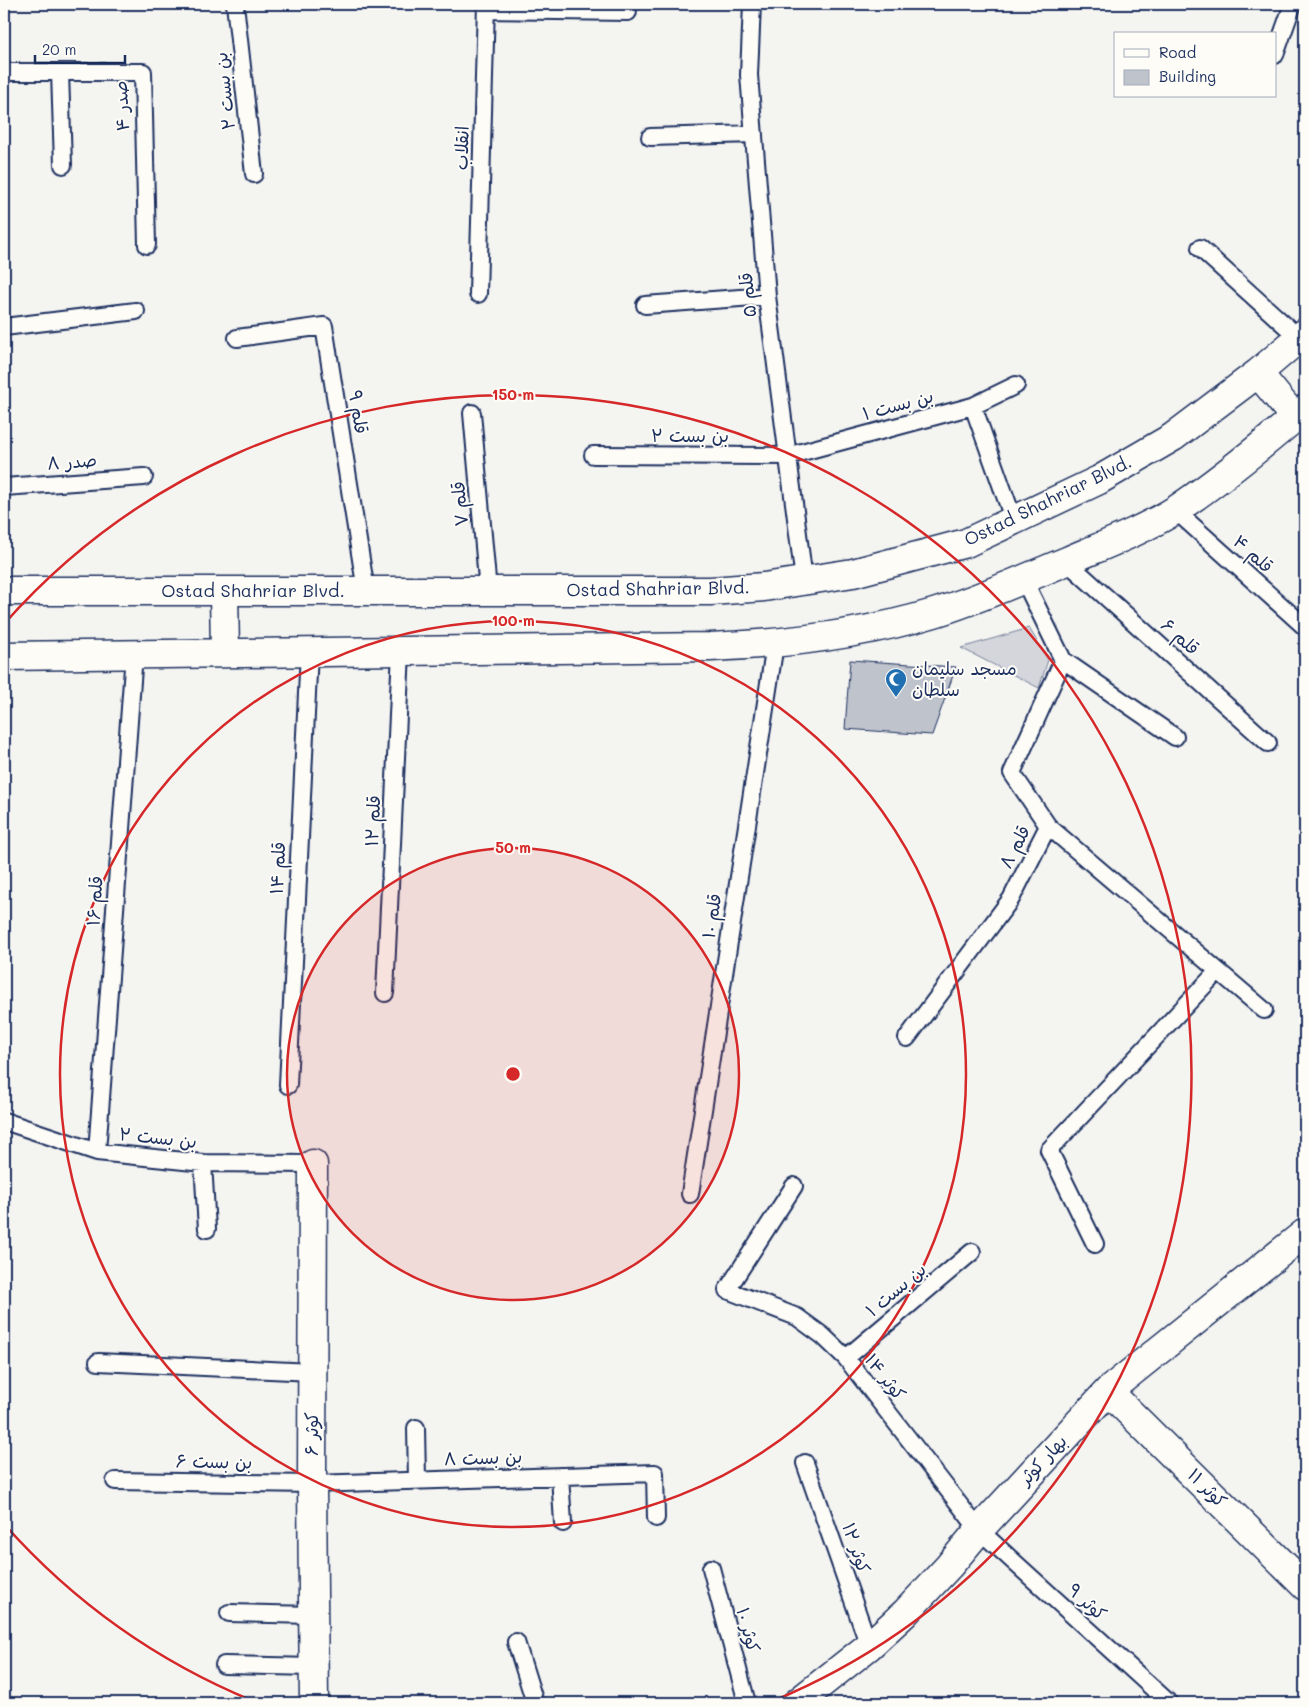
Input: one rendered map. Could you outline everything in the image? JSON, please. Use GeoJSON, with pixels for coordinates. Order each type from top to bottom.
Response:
{"type":"FeatureCollection","features":[{"type":"Feature","properties":{"kind":"main road","name":"Ostad Shahriar Blvd."},"geometry":{"type":"LineString","coordinates":[[4,591],[711,591],[764,587],[896,563],[966,543],[1100,480],[1172,437],[1258,373],[1302,335]]}},
{"type":"Feature","properties":{"kind":"main road"},"geometry":{"type":"LineString","coordinates":[[4,656],[775,644],[828,638],[924,616],[1024,580],[1175,510],[1302,418],[1258,373]]}},
{"type":"Feature","properties":{"kind":"main road"},"geometry":{"type":"LineString","coordinates":[[224,591],[225,653]]}},
{"type":"Feature","properties":{"kind":"main road","name":"کوثر ۶"},"geometry":{"type":"LineString","coordinates":[[314,1164],[312,1372],[314,1703]]}},
{"type":"Feature","properties":{"kind":"main road","name":"بهار کوثر"},"geometry":{"type":"LineString","coordinates":[[797,1703],[869,1646],[905,1613],[950,1566],[979,1530],[1108,1390],[1305,1233]]}},
{"type":"Feature","properties":{"kind":"main road","name":"کوثر ۱۱"},"geometry":{"type":"LineString","coordinates":[[1108,1390],[1305,1586]]}},
{"type":"Feature","properties":{"kind":"lane","name":"بن بست ۲"},"geometry":{"type":"LineString","coordinates":[[236,4],[254,174]]}},
{"type":"Feature","properties":{"kind":"lane","name":"قلم ۵"},"geometry":{"type":"LineString","coordinates":[[752,4],[749,75],[767,296],[804,580]]}},
{"type":"Feature","properties":{"kind":"lane"},"geometry":{"type":"LineString","coordinates":[[1276,52],[1293,4]]}},
{"type":"Feature","properties":{"kind":"lane"},"geometry":{"type":"LineString","coordinates":[[486,7],[628,12]]}},
{"type":"Feature","properties":{"kind":"lane","name":"انقلاب"},"geometry":{"type":"LineString","coordinates":[[478,294],[486,7]]}},
{"type":"Feature","properties":{"kind":"lane","name":"صدر ۴"},"geometry":{"type":"LineString","coordinates":[[4,72],[142,72],[146,245]]}},
{"type":"Feature","properties":{"kind":"lane"},"geometry":{"type":"LineString","coordinates":[[60,72],[63,165]]}},
{"type":"Feature","properties":{"kind":"lane"},"geometry":{"type":"LineString","coordinates":[[650,137],[754,134]]}},
{"type":"Feature","properties":{"kind":"lane"},"geometry":{"type":"LineString","coordinates":[[1200,248],[1302,335]]}},
{"type":"Feature","properties":{"kind":"lane"},"geometry":{"type":"LineString","coordinates":[[645,305],[767,296]]}},
{"type":"Feature","properties":{"kind":"lane"},"geometry":{"type":"LineString","coordinates":[[4,326],[136,311]]}},
{"type":"Feature","properties":{"kind":"lane","name":"قلم ۹"},"geometry":{"type":"LineString","coordinates":[[237,338],[324,326],[366,591]]}},
{"type":"Feature","properties":{"kind":"lane","name":"بن بست ۱"},"geometry":{"type":"LineString","coordinates":[[787,456],[973,406],[1016,385]]}},
{"type":"Feature","properties":{"kind":"lane"},"geometry":{"type":"LineString","coordinates":[[973,406],[1014,521]]}},
{"type":"Feature","properties":{"kind":"lane","name":"قلم ۷"},"geometry":{"type":"LineString","coordinates":[[472,413],[488,591]]}},
{"type":"Feature","properties":{"kind":"lane","name":"بن بست ۲"},"geometry":{"type":"LineString","coordinates":[[593,456],[787,456]]}},
{"type":"Feature","properties":{"kind":"lane","name":"صدر ۸"},"geometry":{"type":"LineString","coordinates":[[4,487],[144,477]]}},
{"type":"Feature","properties":{"kind":"lane","name":"قلم ۴"},"geometry":{"type":"LineString","coordinates":[[1175,510],[1305,627]]}},
{"type":"Feature","properties":{"kind":"lane","name":"قلم ۶"},"geometry":{"type":"LineString","coordinates":[[1066,561],[1268,743]]}},
{"type":"Feature","properties":{"kind":"lane"},"geometry":{"type":"LineString","coordinates":[[1024,580],[1063,660],[1175,738]]}},
{"type":"Feature","properties":{"kind":"lane","name":"قلم ۱۰"},"geometry":{"type":"LineString","coordinates":[[690,1194],[775,644]]}},
{"type":"Feature","properties":{"kind":"lane","name":"قلم ۱۲"},"geometry":{"type":"LineString","coordinates":[[385,993],[401,651]]}},
{"type":"Feature","properties":{"kind":"lane","name":"قلم ۱۴"},"geometry":{"type":"LineString","coordinates":[[288,1085],[308,652]]}},
{"type":"Feature","properties":{"kind":"lane","name":"قلم ۱۶"},"geometry":{"type":"LineString","coordinates":[[97,1152],[134,654]]}},
{"type":"Feature","properties":{"kind":"lane","name":"قلم ۸"},"geometry":{"type":"LineString","coordinates":[[907,1038],[1011,899],[1048,826],[1012,773],[1063,660]]}},
{"type":"Feature","properties":{"kind":"lane"},"geometry":{"type":"LineString","coordinates":[[1048,826],[1264,1010]]}},
{"type":"Feature","properties":{"kind":"lane"},"geometry":{"type":"LineString","coordinates":[[1095,1244],[1049,1150],[1218,971]]}},
{"type":"Feature","properties":{"kind":"lane","name":"بن بست ۲"},"geometry":{"type":"LineString","coordinates":[[4,1121],[97,1152],[203,1163],[314,1164]]}},
{"type":"Feature","properties":{"kind":"lane"},"geometry":{"type":"LineString","coordinates":[[203,1163],[207,1229]]}},
{"type":"Feature","properties":{"kind":"lane","name":"کوثر ۱۴"},"geometry":{"type":"LineString","coordinates":[[794,1186],[727,1290],[797,1317],[824,1336],[846,1358],[979,1530]]}},
{"type":"Feature","properties":{"kind":"lane","name":"بن بست ۱"},"geometry":{"type":"LineString","coordinates":[[846,1358],[972,1252]]}},
{"type":"Feature","properties":{"kind":"lane"},"geometry":{"type":"LineString","coordinates":[[98,1362],[312,1372]]}},
{"type":"Feature","properties":{"kind":"lane"},"geometry":{"type":"LineString","coordinates":[[416,1428],[417,1480]]}},
{"type":"Feature","properties":{"kind":"lane","name":"کوثر ۱۲"},"geometry":{"type":"LineString","coordinates":[[805,1463],[869,1646]]}},
{"type":"Feature","properties":{"kind":"lane","name":"بن بست ۸"},"geometry":{"type":"LineString","coordinates":[[312,1484],[655,1473],[656,1518]]}},
{"type":"Feature","properties":{"kind":"lane"},"geometry":{"type":"LineString","coordinates":[[560,1476],[562,1523]]}},
{"type":"Feature","properties":{"kind":"lane","name":"بن بست ۶"},"geometry":{"type":"LineString","coordinates":[[116,1481],[312,1484]]}},
{"type":"Feature","properties":{"kind":"lane","name":"کوثر ۹"},"geometry":{"type":"LineString","coordinates":[[979,1530],[1168,1703]]}},
{"type":"Feature","properties":{"kind":"lane","name":"کوثر ۱۰"},"geometry":{"type":"LineString","coordinates":[[711,1568],[747,1703]]}},
{"type":"Feature","properties":{"kind":"lane"},"geometry":{"type":"LineString","coordinates":[[229,1613],[313,1615]]}},
{"type":"Feature","properties":{"kind":"lane"},"geometry":{"type":"LineString","coordinates":[[516,1642],[535,1703]]}},
{"type":"Feature","properties":{"kind":"lane"},"geometry":{"type":"LineString","coordinates":[[224,1665],[314,1667]]}},
{"type":"Feature","properties":{"kind":"shaded area"},"geometry":{"type":"Polygon","coordinates":[[[1029,628],[1048,660],[1039,688],[961,648],[1029,628]]]}},
{"type":"Feature","properties":{"kind":"building","name":"مسجد سلیمان سلطان"},"geometry":{"type":"Polygon","coordinates":[[[850,660],[956,667],[932,735],[845,729],[850,660]]]}},
{"type":"Feature","properties":{"kind":"place","name":"مسجد سلیمان سلطان"},"geometry":{"type":"Point","coordinates":[896,698]}}]}
